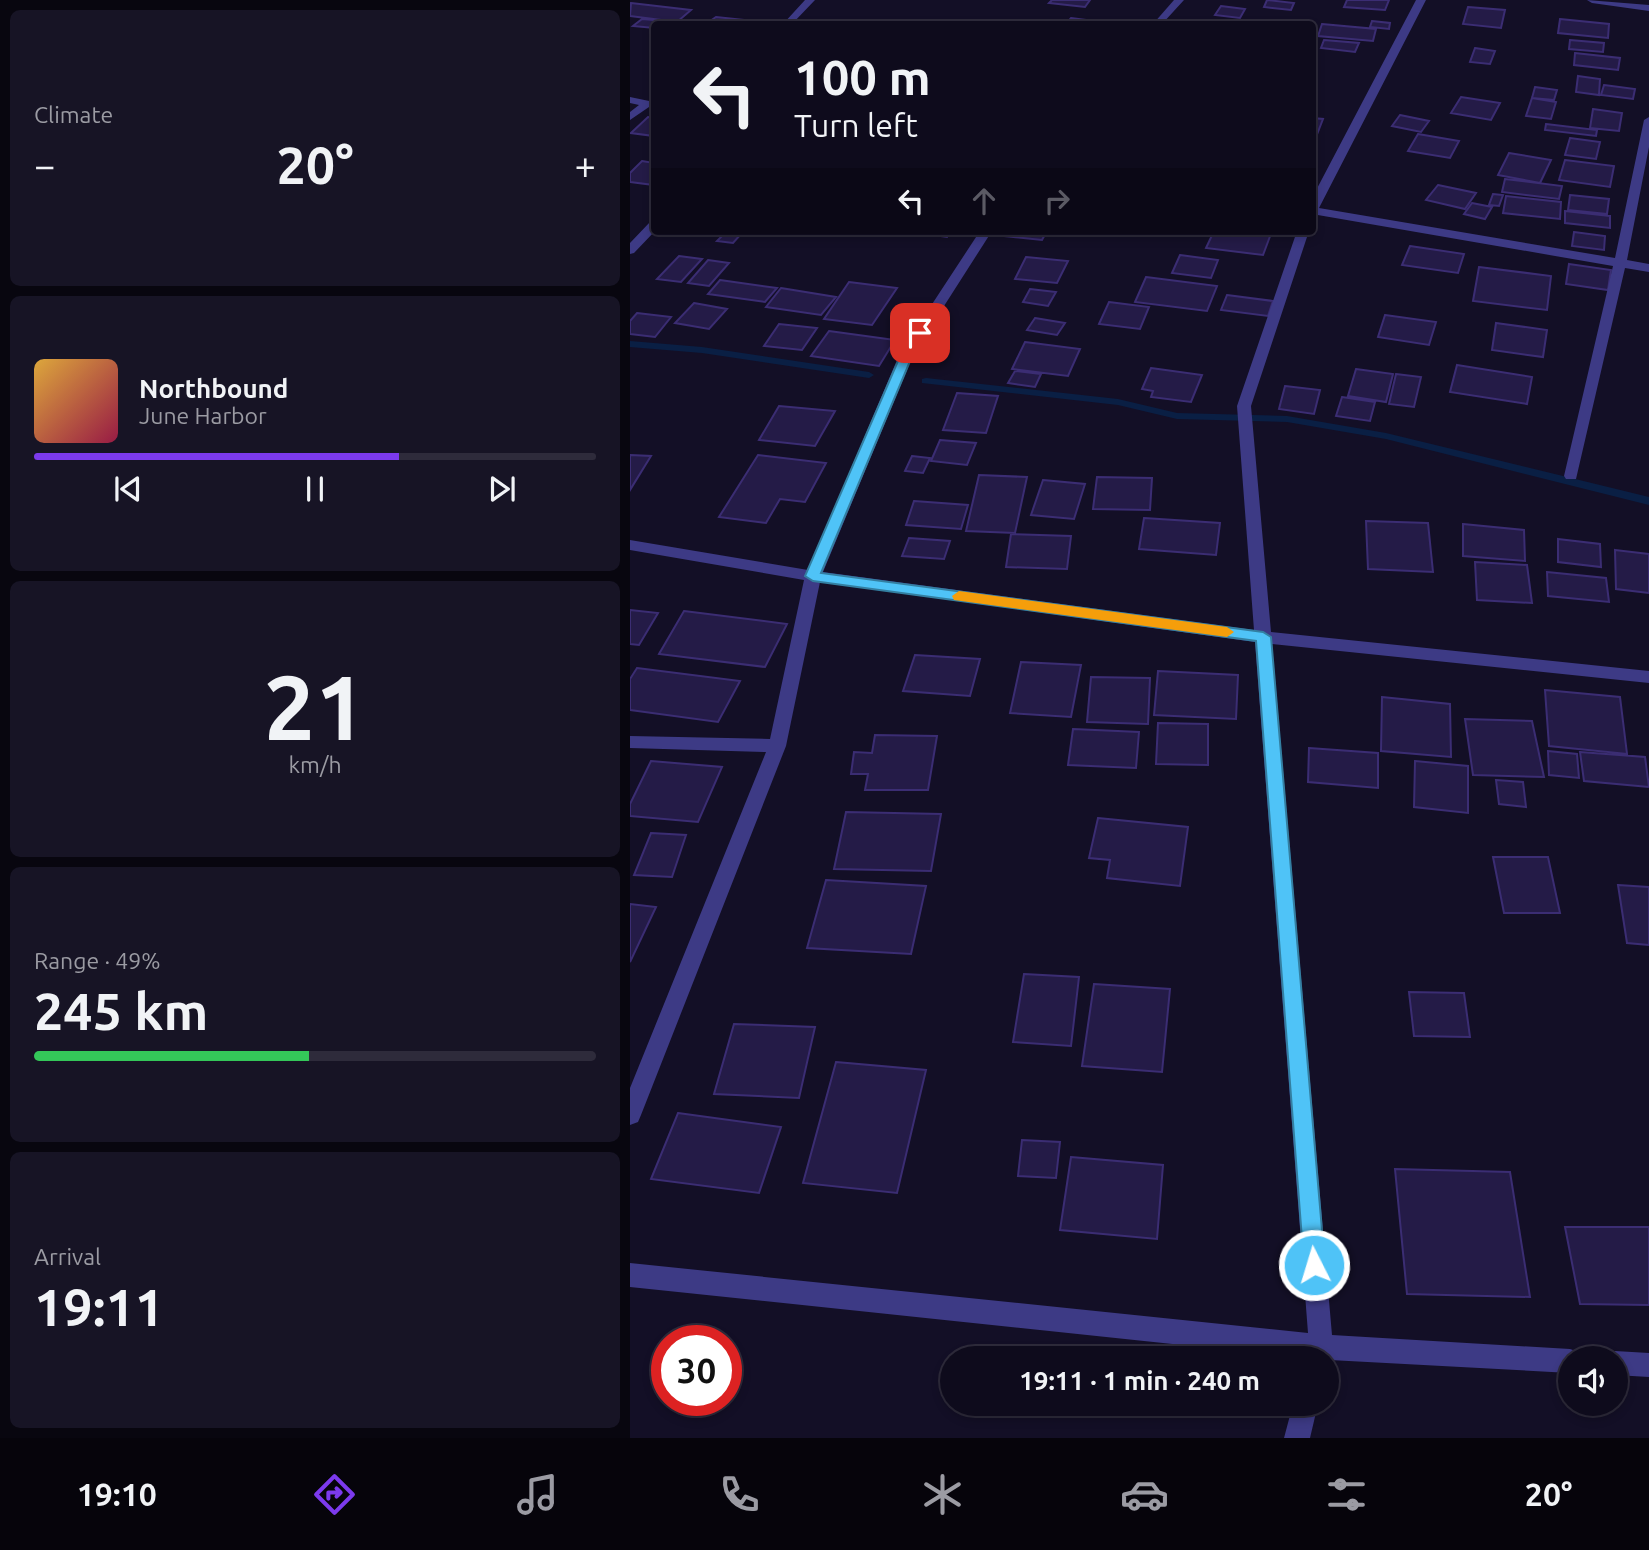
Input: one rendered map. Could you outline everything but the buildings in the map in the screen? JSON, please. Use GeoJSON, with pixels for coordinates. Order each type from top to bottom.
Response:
{"type":"FeatureCollection","features":[{"type":"Feature","properties":{"kind":"street"},"geometry":{"type":"LineString","coordinates":[[790,21],[810,0]]}},
{"type":"Feature","properties":{"kind":"street"},"geometry":{"type":"LineString","coordinates":[[1160,21],[1179,0]]}},
{"type":"Feature","properties":{"kind":"street"},"geometry":{"type":"LineString","coordinates":[[1316,202],[1421,0]]}},
{"type":"Feature","properties":{"kind":"street"},"geometry":{"type":"LineString","coordinates":[[1592,0],[1649,8]]}},
{"type":"Feature","properties":{"kind":"street"},"geometry":{"type":"LineString","coordinates":[[630,100],[651,104]]}},
{"type":"Feature","properties":{"kind":"street"},"geometry":{"type":"LineString","coordinates":[[630,117],[651,104]]}},
{"type":"Feature","properties":{"kind":"street"},"geometry":{"type":"LineString","coordinates":[[1571,476],[1620,263],[1649,120]]}},
{"type":"Feature","properties":{"kind":"street"},"geometry":{"type":"LineString","coordinates":[[1316,211],[1649,268]]}},
{"type":"Feature","properties":{"kind":"street"},"geometry":{"type":"LineString","coordinates":[[630,250],[651,228]]}},
{"type":"Feature","properties":{"kind":"street"},"geometry":{"type":"LineString","coordinates":[[630,1115],[777,746],[813,576],[907,354],[983,235]]}},
{"type":"Feature","properties":{"kind":"street"},"geometry":{"type":"LineString","coordinates":[[1302,235],[1244,406],[1320,1346]]}},
{"type":"Feature","properties":{"kind":"street"},"geometry":{"type":"LineString","coordinates":[[630,545],[813,576],[1263,637],[1649,677]]}},
{"type":"Feature","properties":{"kind":"street"},"geometry":{"type":"LineString","coordinates":[[630,742],[777,746]]}},
{"type":"Feature","properties":{"kind":"street"},"geometry":{"type":"LineString","coordinates":[[630,1275],[1266,1346]]}},
{"type":"Feature","properties":{"kind":"street"},"geometry":{"type":"LineString","coordinates":[[1339,1353],[1558,1361]]}},
{"type":"Feature","properties":{"kind":"street"},"geometry":{"type":"LineString","coordinates":[[1628,1364],[1649,1365]]}},
{"type":"Feature","properties":{"kind":"street"},"geometry":{"type":"LineString","coordinates":[[1297,1438],[1303,1416]]}},
{"type":"Feature","properties":{"kind":"waterway"},"geometry":{"type":"LineString","coordinates":[[630,344],[702,350],[869,375]]}},
{"type":"Feature","properties":{"kind":"waterway"},"geometry":{"type":"LineString","coordinates":[[926,381],[1118,402],[1177,416],[1287,419],[1386,436],[1649,501]]}},
{"type":"Feature","properties":{"kind":"slow traffic"},"geometry":{"type":"LineString","coordinates":[[959,596],[1227,632]]}},
{"type":"Feature","properties":{"kind":"route"},"geometry":{"type":"LineString","coordinates":[[920,333],[907,354],[813,576],[1263,637],[1314,1265]]}}]}
